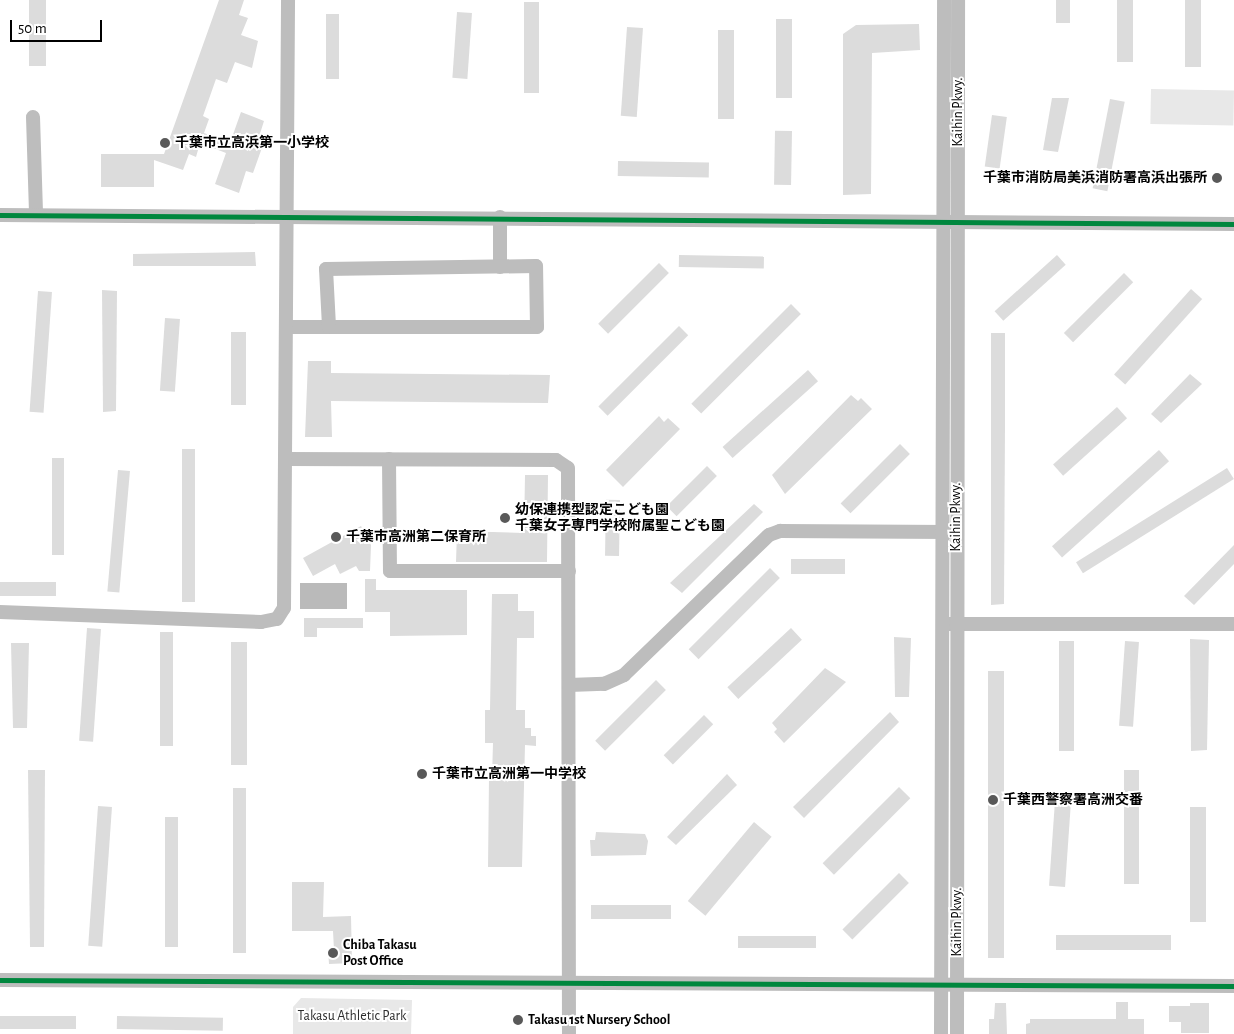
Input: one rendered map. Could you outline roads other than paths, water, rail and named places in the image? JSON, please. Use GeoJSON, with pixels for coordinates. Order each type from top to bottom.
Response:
{"type":"FeatureCollection","features":[{"type":"Feature","properties":{"kind":"street"},"geometry":{"type":"LineString","coordinates":[[0,612],[261,622],[277,619],[284,608],[288,0]]}},
{"type":"Feature","properties":{"kind":"street","name":"Kaihin Pkwy."},"geometry":{"type":"LineString","coordinates":[[941,1034],[944,0]]}},
{"type":"Feature","properties":{"kind":"street","name":"Kaihin Pkwy."},"geometry":{"type":"LineString","coordinates":[[957,1034],[955,623],[958,0]]}},
{"type":"Feature","properties":{"kind":"street"},"geometry":{"type":"LineString","coordinates":[[33,117],[36,215]]}},
{"type":"Feature","properties":{"kind":"street"},"geometry":{"type":"LineString","coordinates":[[0,215],[958,220],[1234,224]]}},
{"type":"Feature","properties":{"kind":"street"},"geometry":{"type":"LineString","coordinates":[[500,217],[500,266]]}},
{"type":"Feature","properties":{"kind":"street"},"geometry":{"type":"LineString","coordinates":[[286,327],[329,327],[538,326],[536,266],[326,270],[329,327]]}},
{"type":"Feature","properties":{"kind":"street"},"geometry":{"type":"LineString","coordinates":[[285,459],[561,461],[569,474],[569,1034]]}},
{"type":"Feature","properties":{"kind":"street"},"geometry":{"type":"LineString","coordinates":[[389,459],[390,572],[569,571]]}},
{"type":"Feature","properties":{"kind":"street"},"geometry":{"type":"LineString","coordinates":[[569,685],[604,684],[624,675],[769,535],[780,531],[956,531]]}},
{"type":"Feature","properties":{"kind":"street"},"geometry":{"type":"LineString","coordinates":[[941,624],[1234,624]]}},
{"type":"Feature","properties":{"kind":"street"},"geometry":{"type":"LineString","coordinates":[[0,980],[1234,986]]}},
{"type":"Feature","properties":{"kind":"place","name":"千葉市立高浜第一小学校"},"geometry":{"type":"Point","coordinates":[165,143]}},
{"type":"Feature","properties":{"kind":"place","name":"千葉市消防局美浜消防署高浜出張所"},"geometry":{"type":"Point","coordinates":[1217,178]}},
{"type":"Feature","properties":{"kind":"place","name":"幼保連携型認定こども園 千葉女子専門学校附属聖こども園"},"geometry":{"type":"Point","coordinates":[505,518]}},
{"type":"Feature","properties":{"kind":"place","name":"千葉市高洲第二保育所"},"geometry":{"type":"Point","coordinates":[336,537]}},
{"type":"Feature","properties":{"kind":"place","name":"千葉市立高洲第一中学校"},"geometry":{"type":"Point","coordinates":[422,774]}},
{"type":"Feature","properties":{"kind":"place","name":"千葉西警察署高洲交番"},"geometry":{"type":"Point","coordinates":[993,800]}},
{"type":"Feature","properties":{"kind":"place","name":"Chiba Takasu Post Office"},"geometry":{"type":"Point","coordinates":[333,953]}},
{"type":"Feature","properties":{"kind":"place","name":"Takasu 1st Nursery School"},"geometry":{"type":"Point","coordinates":[518,1020]}},
{"type":"Feature","properties":{"kind":"park label","name":"Takasu Athletic Park"},"geometry":{"type":"Point","coordinates":[352,1016]}}]}
